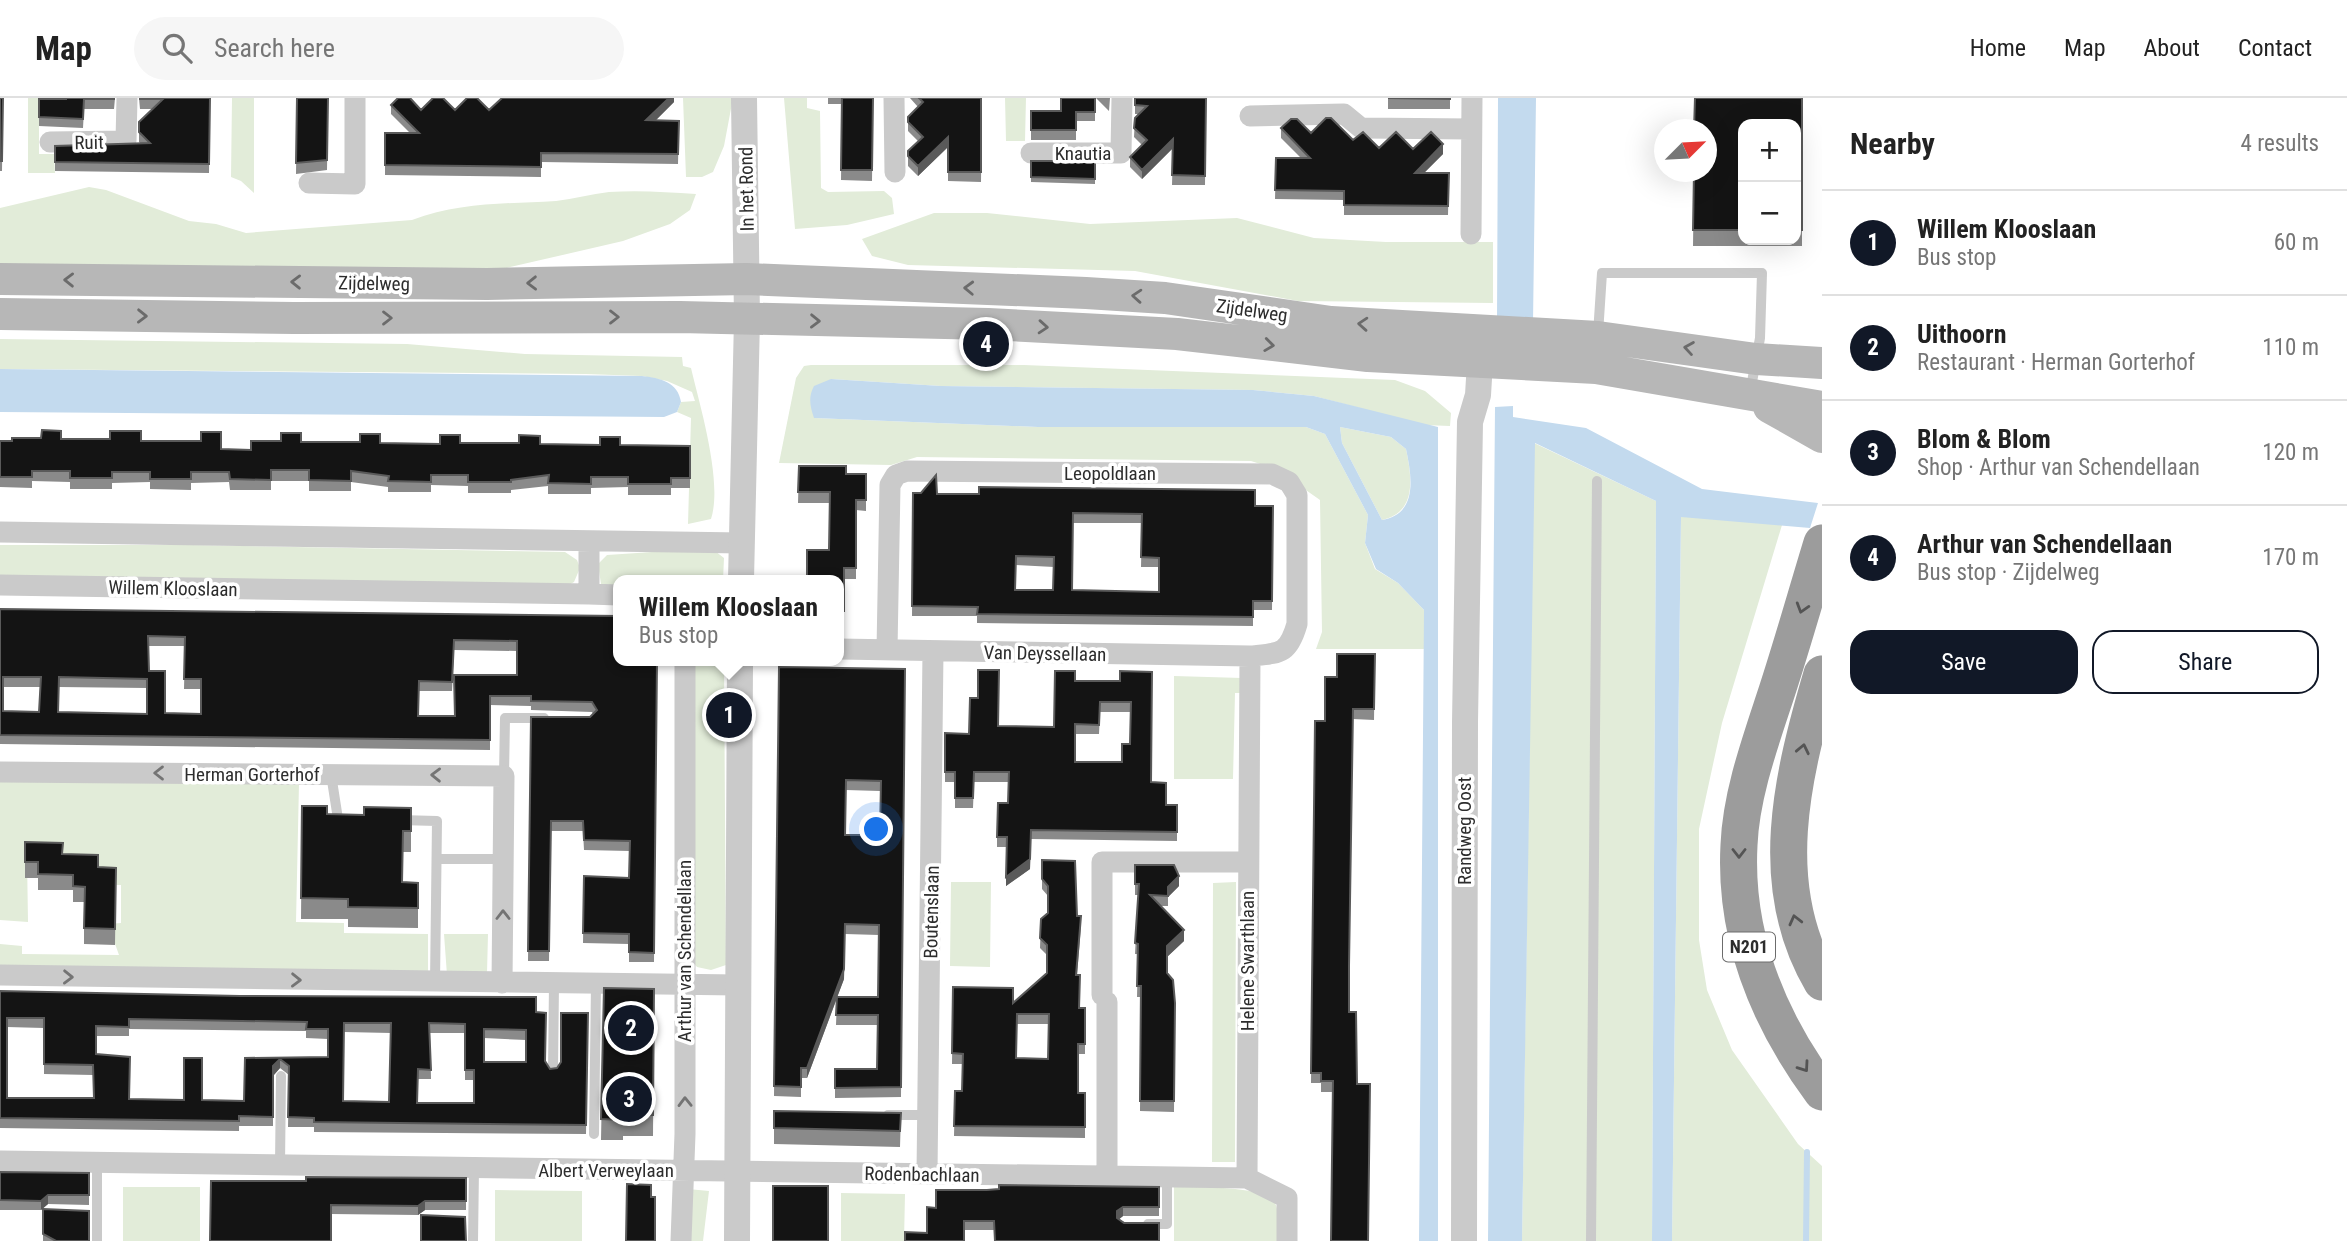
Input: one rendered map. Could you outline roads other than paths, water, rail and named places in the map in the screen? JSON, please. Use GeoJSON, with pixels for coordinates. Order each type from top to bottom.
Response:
{"type":"FeatureCollection","features":[{"type":"Feature","properties":{"kind":"highway","name":"N201"},"geometry":{"type":"LineString","coordinates":[[1822,543],[1763,735],[1739,844],[1744,924],[1755,974],[1777,1024],[1822,1092]]}},
{"type":"Feature","properties":{"kind":"highway","name":"N201"},"geometry":{"type":"LineString","coordinates":[[1822,674],[1797,779],[1788,847],[1793,916],[1803,949],[1822,982]]}},
{"type":"Feature","properties":{"kind":"main road","name":"Zijdelweg"},"geometry":{"type":"LineString","coordinates":[[0,279],[487,284],[747,279],[1165,298],[1331,321],[1493,330],[1597,353],[1632,372],[1749,397],[1822,407]]}},
{"type":"Feature","properties":{"kind":"main road","name":"Zijdelweg"},"geometry":{"type":"LineString","coordinates":[[0,314],[747,319],[988,324],[1177,334],[1368,356],[1476,361],[1597,353],[1822,363]]}},
{"type":"Feature","properties":{"kind":"main road","name":"Zijdelweg"},"geometry":{"type":"LineString","coordinates":[[1756,359],[1822,378]]}},
{"type":"Feature","properties":{"kind":"main road","name":"Zijdelweg"},"geometry":{"type":"LineString","coordinates":[[1749,397],[1822,421]]}},
{"type":"Feature","properties":{"kind":"main road","name":"Zijdelweg"},"geometry":{"type":"LineString","coordinates":[[1749,397],[1822,437]]}},
{"type":"Feature","properties":{"kind":"street","name":"Ruit"},"geometry":{"type":"LineString","coordinates":[[50,142],[126,141],[127,98]]}},
{"type":"Feature","properties":{"kind":"street"},"geometry":{"type":"LineString","coordinates":[[309,183],[355,184],[355,98]]}},
{"type":"Feature","properties":{"kind":"street","name":"In het Rond"},"geometry":{"type":"LineString","coordinates":[[744,98],[747,279]]}},
{"type":"Feature","properties":{"kind":"street"},"geometry":{"type":"LineString","coordinates":[[894,98],[894,172]]}},
{"type":"Feature","properties":{"kind":"street","name":"Knautia"},"geometry":{"type":"LineString","coordinates":[[1031,153],[1121,153],[1122,98]]}},
{"type":"Feature","properties":{"kind":"street"},"geometry":{"type":"LineString","coordinates":[[1471,234],[1472,98]]}},
{"type":"Feature","properties":{"kind":"street"},"geometry":{"type":"LineString","coordinates":[[1250,116],[1344,114],[1361,128],[1472,129]]}},
{"type":"Feature","properties":{"kind":"street"},"geometry":{"type":"LineString","coordinates":[[741,575],[747,279]]}},
{"type":"Feature","properties":{"kind":"street","name":"Randweg Oost"},"geometry":{"type":"LineString","coordinates":[[1464,1241],[1465,722],[1470,422],[1461,394],[1476,361]]}},
{"type":"Feature","properties":{"kind":"street","name":"Leopoldlaan"},"geometry":{"type":"LineString","coordinates":[[887,650],[890,485],[896,475],[907,471],[1272,474],[1289,482],[1297,495],[1297,624],[1292,642],[1280,653],[1250,656]]}},
{"type":"Feature","properties":{"kind":"street"},"geometry":{"type":"LineString","coordinates":[[0,533],[742,543]]}},
{"type":"Feature","properties":{"kind":"street"},"geometry":{"type":"LineString","coordinates":[[589,542],[589,594],[613,595]]}},
{"type":"Feature","properties":{"kind":"street","name":"Willem Klooslaan"},"geometry":{"type":"LineString","coordinates":[[0,585],[589,594]]}},
{"type":"Feature","properties":{"kind":"street","name":"Van Deyssellaan"},"geometry":{"type":"LineString","coordinates":[[844,649],[1250,656]]}},
{"type":"Feature","properties":{"kind":"street","name":"Boutenslaan"},"geometry":{"type":"LineString","coordinates":[[927,1174],[933,651]]}},
{"type":"Feature","properties":{"kind":"street","name":"Helene Swarthlaan"},"geometry":{"type":"LineString","coordinates":[[1247,1178],[1250,656]]}},
{"type":"Feature","properties":{"kind":"street","name":"Arthur van Schendellaan"},"geometry":{"type":"LineString","coordinates":[[681,1241],[685,1134],[685,666]]}},
{"type":"Feature","properties":{"kind":"street"},"geometry":{"type":"LineString","coordinates":[[737,1241],[740,666]]}},
{"type":"Feature","properties":{"kind":"street","name":"Herman Gorterhof"},"geometry":{"type":"LineString","coordinates":[[0,772],[504,776]]}},
{"type":"Feature","properties":{"kind":"street"},"geometry":{"type":"LineString","coordinates":[[502,983],[504,776]]}},
{"type":"Feature","properties":{"kind":"street"},"geometry":{"type":"LineString","coordinates":[[1107,1176],[1102,862],[1247,862]]}},
{"type":"Feature","properties":{"kind":"street"},"geometry":{"type":"LineString","coordinates":[[0,975],[435,983],[738,985]]}},
{"type":"Feature","properties":{"kind":"street","name":"Albert Verweylaan"},"geometry":{"type":"LineString","coordinates":[[0,1161],[738,1171]]}},
{"type":"Feature","properties":{"kind":"street","name":"Rodenbachlaan"},"geometry":{"type":"LineString","coordinates":[[738,1171],[1247,1178]]}},
{"type":"Feature","properties":{"kind":"street"},"geometry":{"type":"LineString","coordinates":[[1247,1178],[1287,1198],[1287,1241]]}},
{"type":"Feature","properties":{"kind":"lane"},"geometry":{"type":"LineString","coordinates":[[1597,353],[1602,273],[1762,274],[1756,359],[1749,397]]}},
{"type":"Feature","properties":{"kind":"lane"},"geometry":{"type":"LineString","coordinates":[[1591,1241],[1597,481]]}},
{"type":"Feature","properties":{"kind":"lane"},"geometry":{"type":"LineString","coordinates":[[504,776],[505,718],[553,718]]}},
{"type":"Feature","properties":{"kind":"lane"},"geometry":{"type":"LineString","coordinates":[[331,774],[338,819],[362,820]]}},
{"type":"Feature","properties":{"kind":"lane"},"geometry":{"type":"LineString","coordinates":[[387,820],[437,821],[435,983]]}},
{"type":"Feature","properties":{"kind":"lane"},"geometry":{"type":"LineString","coordinates":[[437,859],[503,859]]}},
{"type":"Feature","properties":{"kind":"lane"},"geometry":{"type":"LineString","coordinates":[[553,1071],[554,984]]}},
{"type":"Feature","properties":{"kind":"lane"},"geometry":{"type":"LineString","coordinates":[[594,1134],[596,984]]}},
{"type":"Feature","properties":{"kind":"lane"},"geometry":{"type":"LineString","coordinates":[[281,1076],[281,1165]]}},
{"type":"Feature","properties":{"kind":"lane"},"geometry":{"type":"LineString","coordinates":[[873,1114],[928,1115]]}},
{"type":"Feature","properties":{"kind":"lane"},"geometry":{"type":"LineString","coordinates":[[97,1163],[97,1241]]}},
{"type":"Feature","properties":{"kind":"lane"},"geometry":{"type":"LineString","coordinates":[[473,1241],[467,1218],[474,1169]]}},
{"type":"Feature","properties":{"kind":"lane"},"geometry":{"type":"LineString","coordinates":[[1135,1224],[1167,1224],[1167,1177]]}},
{"type":"Feature","properties":{"kind":"lane"},"geometry":{"type":"LineString","coordinates":[[85,1213],[97,1213]]}},
{"type":"Feature","properties":{"kind":"water"},"geometry":{"type":"Polygon","coordinates":[[[1498,98],[1536,98],[1533,323],[1497,323],[1498,98]]]}},
{"type":"Feature","properties":{"kind":"water"},"geometry":{"type":"Polygon","coordinates":[[[0,369],[642,376],[667,382],[676,390],[681,402],[677,412],[664,417],[0,412],[0,369]]]}},
{"type":"Feature","properties":{"kind":"water"},"geometry":{"type":"Polygon","coordinates":[[[831,379],[941,386],[1253,390],[1314,396],[1438,427],[1438,1241],[1419,1241],[1424,610],[1398,583],[1376,569],[1365,543],[1368,515],[1325,434],[1306,427],[1038,427],[814,418],[810,402],[814,386],[831,379]],[[1340,427],[1342,443],[1382,520],[1402,510],[1410,493],[1406,449],[1391,437],[1340,427]]]}},
{"type":"Feature","properties":{"kind":"water"},"geometry":{"type":"Polygon","coordinates":[[[1513,406],[1513,417],[1586,428],[1702,489],[1818,503],[1810,528],[1681,517],[1672,1241],[1652,1241],[1656,501],[1535,443],[1522,1241],[1488,1241],[1495,407],[1513,406]]]}},
{"type":"Feature","properties":{"kind":"waterway"},"geometry":{"type":"LineString","coordinates":[[1806,1241],[1807,1152]]}},
{"type":"Feature","properties":{"kind":"place","name":"Arthur van Schendellaan"},"geometry":{"type":"Point","coordinates":[986,344]}},
{"type":"Feature","properties":{"kind":"place","name":"Willem Klooslaan"},"geometry":{"type":"Point","coordinates":[729,715]}},
{"type":"Feature","properties":{"kind":"place","name":"Uithoorn"},"geometry":{"type":"Point","coordinates":[631,1028]}},
{"type":"Feature","properties":{"kind":"place","name":"Blom & Blom"},"geometry":{"type":"Point","coordinates":[629,1099]}}]}
